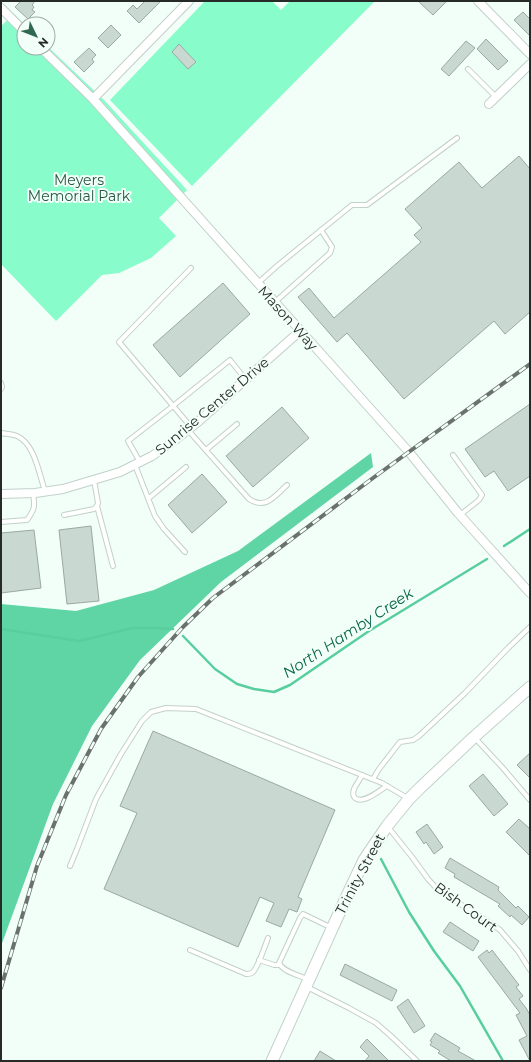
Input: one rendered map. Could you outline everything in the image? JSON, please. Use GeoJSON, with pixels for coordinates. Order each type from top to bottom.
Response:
{"type":"FeatureCollection","features":[{"type":"Feature","properties":{"kind":"street"},"geometry":{"type":"LineString","coordinates":[[93,99],[189,1]]}},
{"type":"Feature","properties":{"kind":"street"},"geometry":{"type":"LineString","coordinates":[[478,1],[530,54]]}},
{"type":"Feature","properties":{"kind":"street"},"geometry":{"type":"LineString","coordinates":[[1,8],[16,23]]}},
{"type":"Feature","properties":{"kind":"street","name":"Mason Way"},"geometry":{"type":"LineString","coordinates":[[49,56],[93,99],[408,452],[460,515],[530,592]]}},
{"type":"Feature","properties":{"kind":"street"},"geometry":{"type":"LineString","coordinates":[[489,104],[530,64]]}},
{"type":"Feature","properties":{"kind":"street","name":"Sunrise Center Drive"},"geometry":{"type":"LineString","coordinates":[[1,494],[33,494],[63,489],[120,472],[152,456],[175,440],[246,380],[300,331]]}},
{"type":"Feature","properties":{"kind":"street","name":"Trinity Street"},"geometry":{"type":"LineString","coordinates":[[272,1061],[364,860],[387,826],[409,799],[474,737],[530,687]]}},
{"type":"Feature","properties":{"kind":"lane"},"geometry":{"type":"LineString","coordinates":[[468,69],[496,97]]}},
{"type":"Feature","properties":{"kind":"lane"},"geometry":{"type":"LineString","coordinates":[[258,283],[352,205],[368,205],[457,138]]}},
{"type":"Feature","properties":{"kind":"lane"},"geometry":{"type":"LineString","coordinates":[[274,302],[330,253],[332,247],[321,230]]}},
{"type":"Feature","properties":{"kind":"lane"},"geometry":{"type":"LineString","coordinates":[[191,268],[119,342],[173,406],[206,450],[249,499],[255,503],[268,502],[287,485]]}},
{"type":"Feature","properties":{"kind":"lane"},"geometry":{"type":"LineString","coordinates":[[185,552],[164,529],[155,516],[128,441],[230,360],[246,380]]}},
{"type":"Feature","properties":{"kind":"lane"},"geometry":{"type":"LineString","coordinates":[[1,383],[1,388]]}},
{"type":"Feature","properties":{"kind":"lane"},"geometry":{"type":"LineString","coordinates":[[206,450],[237,424]]}},
{"type":"Feature","properties":{"kind":"lane"},"geometry":{"type":"LineString","coordinates":[[1,433],[15,435],[24,440],[35,459],[45,492]]}},
{"type":"Feature","properties":{"kind":"lane"},"geometry":{"type":"LineString","coordinates":[[452,455],[482,495],[479,500],[460,515]]}},
{"type":"Feature","properties":{"kind":"lane"},"geometry":{"type":"LineString","coordinates":[[149,498],[186,467]]}},
{"type":"Feature","properties":{"kind":"lane"},"geometry":{"type":"LineString","coordinates":[[94,480],[98,506],[113,566]]}},
{"type":"Feature","properties":{"kind":"lane"},"geometry":{"type":"LineString","coordinates":[[1,522],[27,520],[33,512],[35,505],[33,494]]}},
{"type":"Feature","properties":{"kind":"lane"},"geometry":{"type":"LineString","coordinates":[[64,516],[94,509],[98,506]]}},
{"type":"Feature","properties":{"kind":"lane"},"geometry":{"type":"LineString","coordinates":[[373,780],[379,769],[400,742],[413,740],[419,736],[465,693],[530,627]]}},
{"type":"Feature","properties":{"kind":"lane"},"geometry":{"type":"LineString","coordinates":[[70,866],[78,849],[96,798],[121,754],[142,721],[151,712],[166,708],[196,709],[362,775],[387,786],[409,799]]}},
{"type":"Feature","properties":{"kind":"lane"},"geometry":{"type":"LineString","coordinates":[[474,737],[530,800]]}},
{"type":"Feature","properties":{"kind":"lane"},"geometry":{"type":"LineString","coordinates":[[362,775],[354,789],[353,794],[355,798],[359,800],[366,799],[387,786]]}},
{"type":"Feature","properties":{"kind":"lane"},"geometry":{"type":"LineString","coordinates":[[525,793],[530,791]]}},
{"type":"Feature","properties":{"kind":"lane","name":"Bish Court"},"geometry":{"type":"LineString","coordinates":[[387,826],[428,879],[439,890],[500,930],[518,950],[530,970]]}},
{"type":"Feature","properties":{"kind":"lane"},"geometry":{"type":"LineString","coordinates":[[280,965],[279,964],[282,957],[303,914],[332,928]]}},
{"type":"Feature","properties":{"kind":"lane"},"geometry":{"type":"LineString","coordinates":[[190,950],[246,974],[252,972],[259,960],[268,938]]}},
{"type":"Feature","properties":{"kind":"lane"},"geometry":{"type":"LineString","coordinates":[[259,960],[274,965],[280,965],[348,1008],[376,1023],[417,1061]]}},
{"type":"Feature","properties":{"kind":"green space","name":"Meyers Memorial Park"},"geometry":{"type":"Polygon","coordinates":[[[205,1],[272,1],[281,10],[290,1],[375,1],[192,186],[110,100],[205,1]]]}},
{"type":"Feature","properties":{"kind":"green space","name":"Meyers Memorial Park"},"geometry":{"type":"Polygon","coordinates":[[[14,14],[16,16],[16,56],[56,56],[56,55],[104,100],[187,190],[159,218],[176,236],[151,258],[119,273],[102,275],[56,321],[1,264],[1,26],[14,14]]]}},
{"type":"Feature","properties":{"kind":"green space"},"geometry":{"type":"Polygon","coordinates":[[[371,453],[373,467],[221,582],[140,660],[92,726],[53,804],[1,946],[1,604],[76,611],[154,590],[238,551],[371,453]]]}},
{"type":"Feature","properties":{"kind":"building"},"geometry":{"type":"Polygon","coordinates":[[[21,1],[35,1],[32,5],[34,7],[32,10],[35,12],[31,16],[25,16],[15,7],[21,1]]]}},
{"type":"Feature","properties":{"kind":"building"},"geometry":{"type":"Polygon","coordinates":[[[145,1],[161,1],[139,23],[127,11],[133,5],[137,9],[145,1]]]}},
{"type":"Feature","properties":{"kind":"building"},"geometry":{"type":"Polygon","coordinates":[[[418,1],[447,1],[433,15],[418,1]]]}},
{"type":"Feature","properties":{"kind":"building"},"geometry":{"type":"Polygon","coordinates":[[[523,12],[530,19],[530,36],[514,20],[523,12]]]}},
{"type":"Feature","properties":{"kind":"building"},"geometry":{"type":"Polygon","coordinates":[[[111,25],[121,35],[108,48],[98,38],[111,25]]]}},
{"type":"Feature","properties":{"kind":"building"},"geometry":{"type":"Polygon","coordinates":[[[486,39],[508,61],[498,70],[477,49],[486,39]]]}},
{"type":"Feature","properties":{"kind":"building"},"geometry":{"type":"Polygon","coordinates":[[[466,41],[475,48],[449,76],[441,69],[466,41]]]}},
{"type":"Feature","properties":{"kind":"building"},"geometry":{"type":"Polygon","coordinates":[[[179,44],[196,62],[188,69],[172,52],[179,44]]]}},
{"type":"Feature","properties":{"kind":"building"},"geometry":{"type":"Polygon","coordinates":[[[89,48],[96,55],[92,59],[94,62],[84,72],[74,62],[89,48]]]}},
{"type":"Feature","properties":{"kind":"building"},"geometry":{"type":"Polygon","coordinates":[[[519,156],[530,169],[530,312],[505,334],[494,321],[404,399],[347,333],[337,342],[298,297],[309,288],[334,318],[421,242],[414,235],[422,228],[405,209],[459,162],[482,188],[519,156]]]}},
{"type":"Feature","properties":{"kind":"building"},"geometry":{"type":"Polygon","coordinates":[[[223,283],[250,314],[180,377],[153,345],[223,283]]]}},
{"type":"Feature","properties":{"kind":"building"},"geometry":{"type":"Polygon","coordinates":[[[530,404],[530,476],[508,491],[494,471],[485,477],[465,449],[530,404]]]}},
{"type":"Feature","properties":{"kind":"building"},"geometry":{"type":"Polygon","coordinates":[[[282,407],[309,438],[253,487],[226,456],[282,407]]]}},
{"type":"Feature","properties":{"kind":"building"},"geometry":{"type":"Polygon","coordinates":[[[202,474],[227,502],[192,533],[168,505],[202,474]]]}},
{"type":"Feature","properties":{"kind":"building"},"geometry":{"type":"Polygon","coordinates":[[[91,526],[99,601],[67,604],[59,530],[91,526]]]}},
{"type":"Feature","properties":{"kind":"building"},"geometry":{"type":"Polygon","coordinates":[[[34,530],[41,588],[1,593],[1,533],[34,530]]]}},
{"type":"Feature","properties":{"kind":"building"},"geometry":{"type":"Polygon","coordinates":[[[153,731],[335,810],[298,897],[302,899],[297,912],[289,909],[281,927],[266,921],[274,903],[260,897],[238,947],[104,889],[137,813],[120,806],[153,731]]]}},
{"type":"Feature","properties":{"kind":"building"},"geometry":{"type":"Polygon","coordinates":[[[530,753],[530,778],[517,765],[530,753]]]}},
{"type":"Feature","properties":{"kind":"building"},"geometry":{"type":"Polygon","coordinates":[[[483,774],[508,804],[494,816],[469,786],[483,774]]]}},
{"type":"Feature","properties":{"kind":"building"},"geometry":{"type":"Polygon","coordinates":[[[519,819],[530,829],[530,856],[506,832],[519,819]]]}},
{"type":"Feature","properties":{"kind":"building"},"geometry":{"type":"Polygon","coordinates":[[[427,824],[443,847],[434,854],[426,842],[424,844],[416,832],[427,824]]]}},
{"type":"Feature","properties":{"kind":"building"},"geometry":{"type":"Polygon","coordinates":[[[450,858],[499,887],[498,890],[516,908],[518,906],[529,917],[522,925],[498,906],[500,904],[454,877],[455,874],[445,868],[450,858]]]}},
{"type":"Feature","properties":{"kind":"building"},"geometry":{"type":"Polygon","coordinates":[[[450,922],[479,941],[473,951],[443,932],[450,922]]]}},
{"type":"Feature","properties":{"kind":"building"},"geometry":{"type":"Polygon","coordinates":[[[487,950],[489,953],[492,950],[519,985],[516,987],[523,996],[519,999],[530,1015],[530,1061],[519,1040],[527,1036],[516,1015],[520,1013],[478,957],[487,950]]]}},
{"type":"Feature","properties":{"kind":"building"},"geometry":{"type":"Polygon","coordinates":[[[345,964],[397,990],[392,1001],[340,975],[345,964]]]}},
{"type":"Feature","properties":{"kind":"building"},"geometry":{"type":"Polygon","coordinates":[[[408,999],[425,1026],[414,1033],[397,1007],[408,999]]]}},
{"type":"Feature","properties":{"kind":"building"},"geometry":{"type":"Polygon","coordinates":[[[435,1033],[460,1048],[458,1051],[476,1061],[451,1061],[438,1053],[440,1051],[430,1045],[432,1042],[430,1041],[435,1033]]]}},
{"type":"Feature","properties":{"kind":"building"},"geometry":{"type":"Polygon","coordinates":[[[367,1039],[389,1061],[365,1061],[369,1056],[360,1047],[367,1039]]]}},
{"type":"Feature","properties":{"kind":"building"},"geometry":{"type":"Polygon","coordinates":[[[320,1051],[336,1061],[314,1061],[320,1051]]]}},
{"type":"Feature","properties":{"kind":"waterway","name":"North Hamby Creek"},"geometry":{"type":"LineString","coordinates":[[504,546],[530,529]]}},
{"type":"Feature","properties":{"kind":"waterway","name":"North Hamby Creek"},"geometry":{"type":"LineString","coordinates":[[183,636],[215,669],[237,684],[254,689],[274,692],[290,685],[369,631],[487,559]]}},
{"type":"Feature","properties":{"kind":"waterway","name":"North Hamby Creek"},"geometry":{"type":"LineString","coordinates":[[1,629],[79,641],[133,628],[173,629]]}},
{"type":"Feature","properties":{"kind":"waterway"},"geometry":{"type":"LineString","coordinates":[[381,859],[409,912],[434,951],[460,986],[503,1061]]}},
{"type":"Feature","properties":{"kind":"railway"},"geometry":{"type":"LineString","coordinates":[[1,988],[37,866],[66,795],[101,729],[138,677],[183,627],[213,598],[373,478],[530,364]]}}]}
